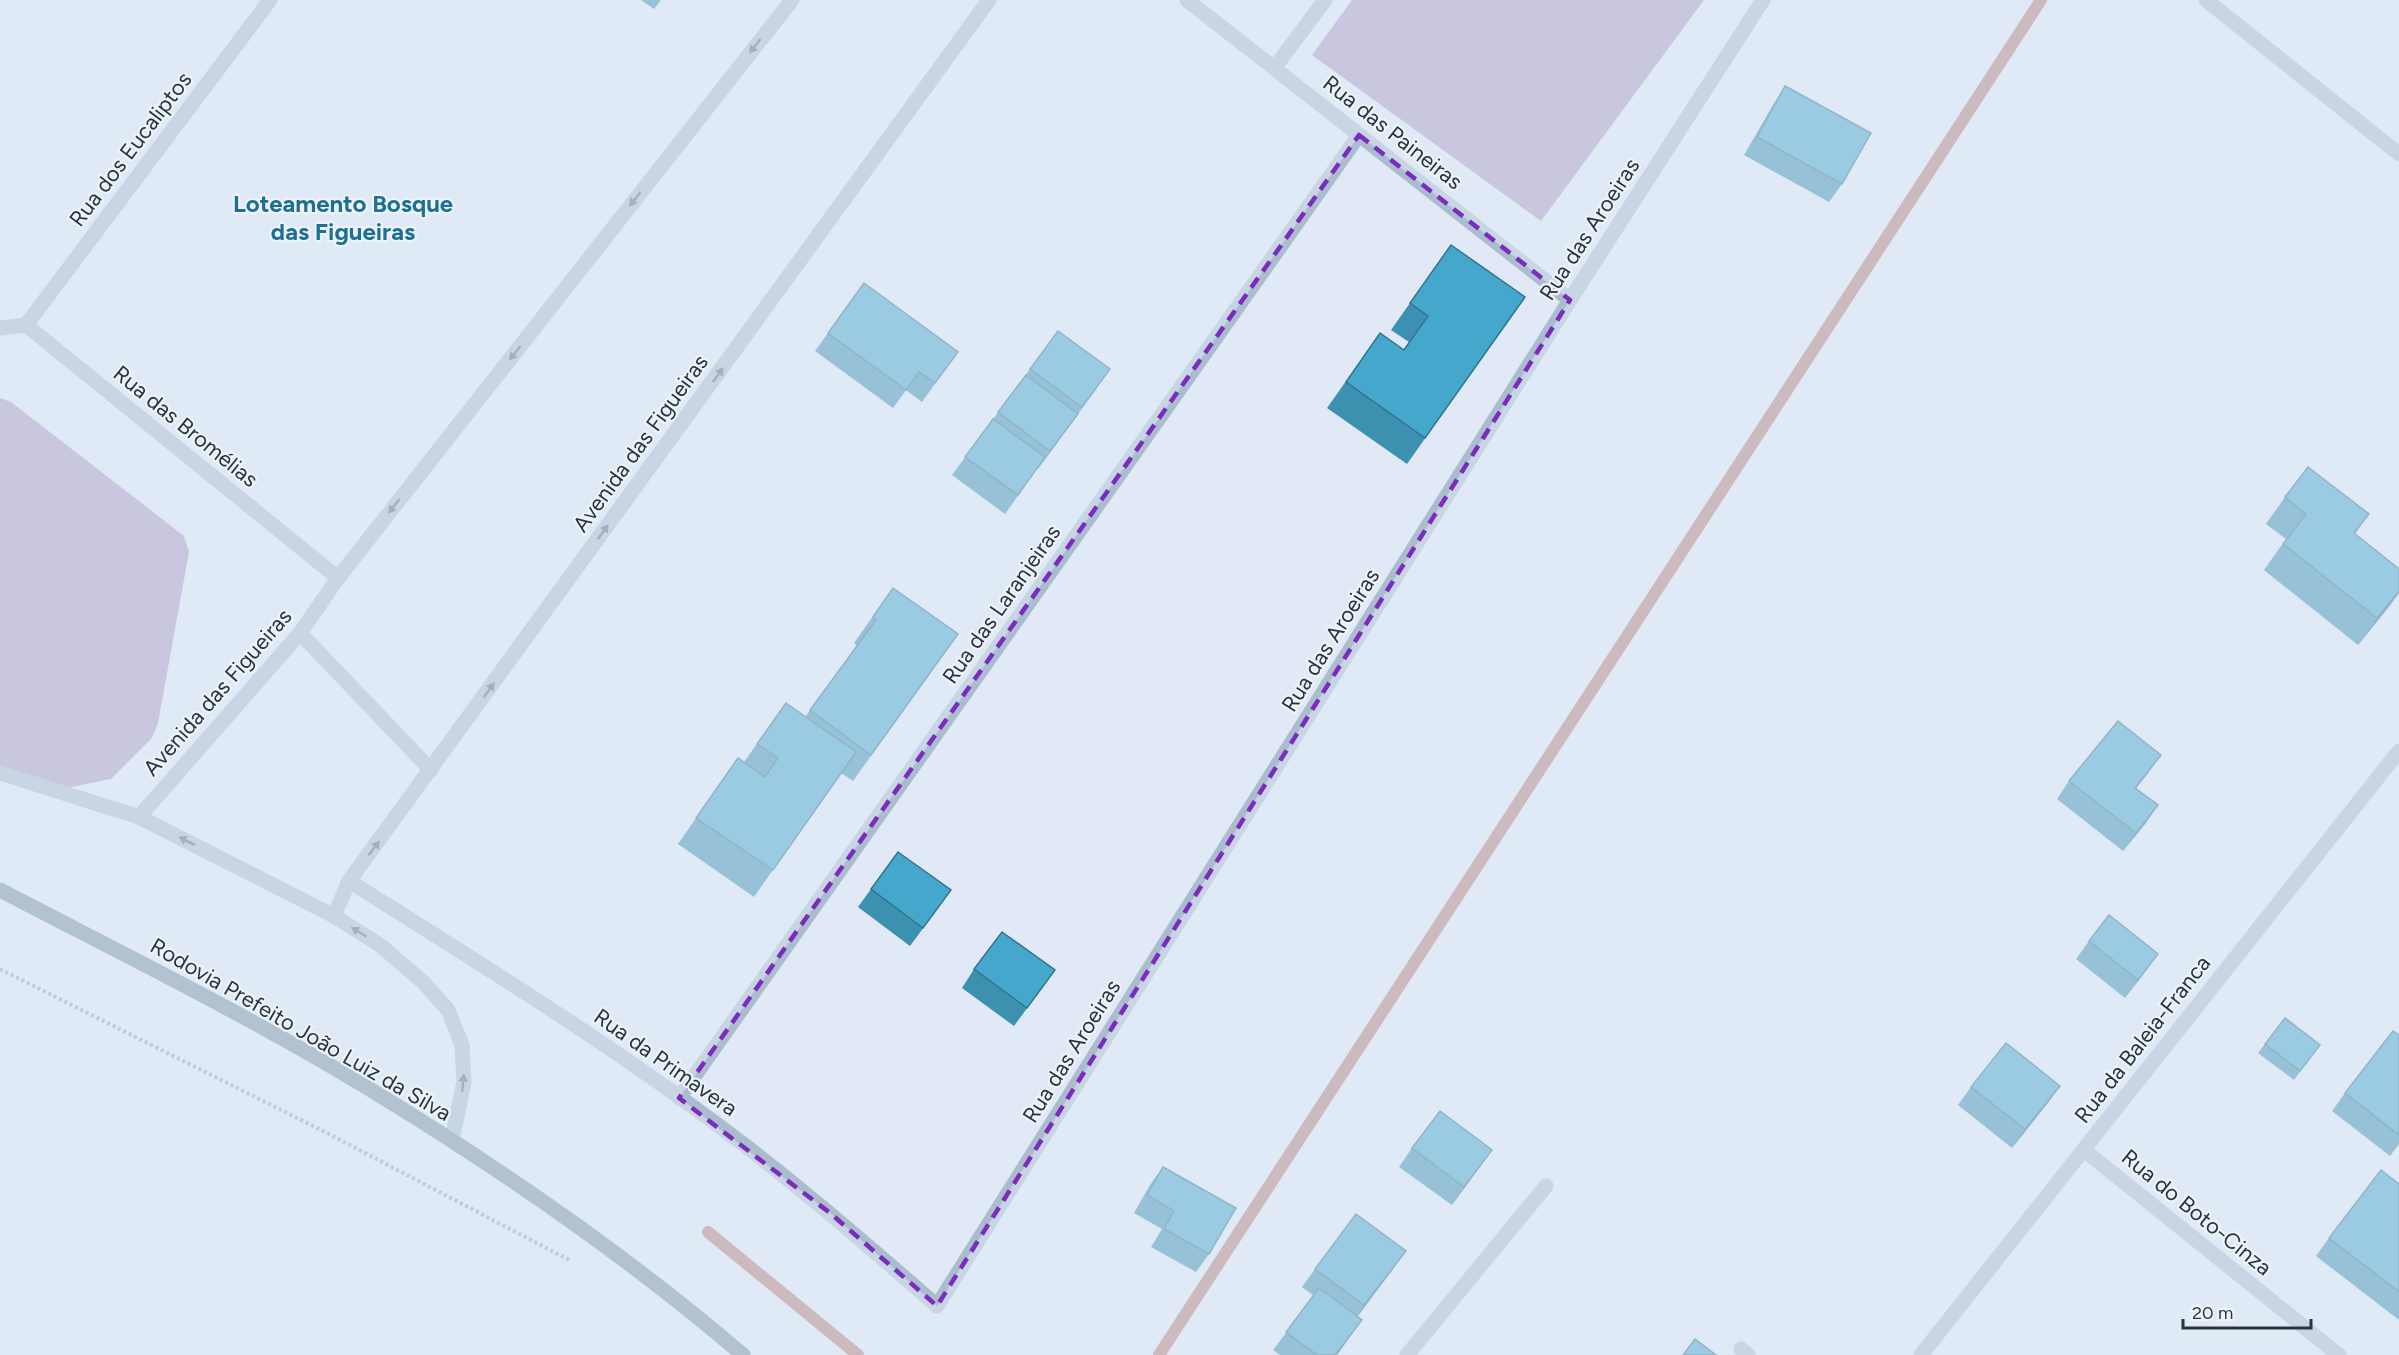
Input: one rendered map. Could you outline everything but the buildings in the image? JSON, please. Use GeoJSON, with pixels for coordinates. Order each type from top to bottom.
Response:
{"type":"FeatureCollection","features":[{"type":"Feature","properties":{"kind":"main road","name":"Rodovia Prefeito João Luiz da Silva"},"geometry":{"type":"LineString","coordinates":[[0,890],[248,1020],[362,1084],[452,1140],[560,1214],[654,1283],[743,1355]]}},
{"type":"Feature","properties":{"kind":"street","name":"Rua dos Eucaliptos"},"geometry":{"type":"LineString","coordinates":[[26,325],[270,0]]}},
{"type":"Feature","properties":{"kind":"street","name":"Avenida das Figueiras"},"geometry":{"type":"LineString","coordinates":[[139,817],[300,633],[338,578],[792,0]]}},
{"type":"Feature","properties":{"kind":"street","name":"Avenida das Figueiras"},"geometry":{"type":"LineString","coordinates":[[334,916],[349,881],[989,0]]}},
{"type":"Feature","properties":{"kind":"street","name":"Rua das Paineiras"},"geometry":{"type":"LineString","coordinates":[[1187,0],[1570,300]]}},
{"type":"Feature","properties":{"kind":"street"},"geometry":{"type":"LineString","coordinates":[[1275,67],[1325,0]]}},
{"type":"Feature","properties":{"kind":"street","name":"Rua das Aroeiras"},"geometry":{"type":"LineString","coordinates":[[938,1306],[1570,300],[1763,0]]}},
{"type":"Feature","properties":{"kind":"street"},"geometry":{"type":"LineString","coordinates":[[2206,0],[2399,154]]}},
{"type":"Feature","properties":{"kind":"street","name":"Rua das Laranjeiras"},"geometry":{"type":"LineString","coordinates":[[679,1098],[1359,135]]}},
{"type":"Feature","properties":{"kind":"street"},"geometry":{"type":"LineString","coordinates":[[0,328],[26,325]]}},
{"type":"Feature","properties":{"kind":"street","name":"Rua das Bromélias"},"geometry":{"type":"LineString","coordinates":[[26,325],[338,578]]}},
{"type":"Feature","properties":{"kind":"street"},"geometry":{"type":"LineString","coordinates":[[300,633],[431,770]]}},
{"type":"Feature","properties":{"kind":"street","name":"Rua da Baleia-Franca"},"geometry":{"type":"LineString","coordinates":[[1921,1355],[2399,751]]}},
{"type":"Feature","properties":{"kind":"street"},"geometry":{"type":"LineString","coordinates":[[0,773],[139,817],[334,916],[380,945],[423,982],[448,1010],[462,1045],[464,1082],[452,1140]]}},
{"type":"Feature","properties":{"kind":"street","name":"Rua da Primavera"},"geometry":{"type":"LineString","coordinates":[[349,881],[581,1029],[679,1098],[822,1206],[938,1306]]}},
{"type":"Feature","properties":{"kind":"street","name":"Rua do Boto-Cinza"},"geometry":{"type":"LineString","coordinates":[[2084,1150],[2338,1355]]}},
{"type":"Feature","properties":{"kind":"street"},"geometry":{"type":"LineString","coordinates":[[1407,1355],[1546,1186]]}},
{"type":"Feature","properties":{"kind":"path"},"geometry":{"type":"LineString","coordinates":[[0,969],[325,1132],[578,1266]]}},
{"type":"Feature","properties":{"kind":"highlighted area"},"geometry":{"type":"Polygon","coordinates":[[[1359,135],[1570,300],[937,1306],[830,1213],[679,1098],[1359,135]]]}},
{"type":"Feature","properties":{"kind":"shaded area"},"geometry":{"type":"Polygon","coordinates":[[[1352,0],[1704,0],[1541,221],[1312,55],[1352,0]]]}},
{"type":"Feature","properties":{"kind":"shaded area"},"geometry":{"type":"Polygon","coordinates":[[[0,398],[11,402],[184,536],[189,552],[158,723],[152,738],[111,779],[52,791],[0,768],[0,398]]]}},
{"type":"Feature","properties":{"kind":"waterway"},"geometry":{"type":"LineString","coordinates":[[1159,1355],[2041,0]]}},
{"type":"Feature","properties":{"kind":"waterway"},"geometry":{"type":"LineString","coordinates":[[708,1232],[858,1355]]}},
{"type":"Feature","properties":{"kind":"district","name":"Loteamento Bosque das Figueiras"},"geometry":{"type":"Point","coordinates":[343,218]}}]}
